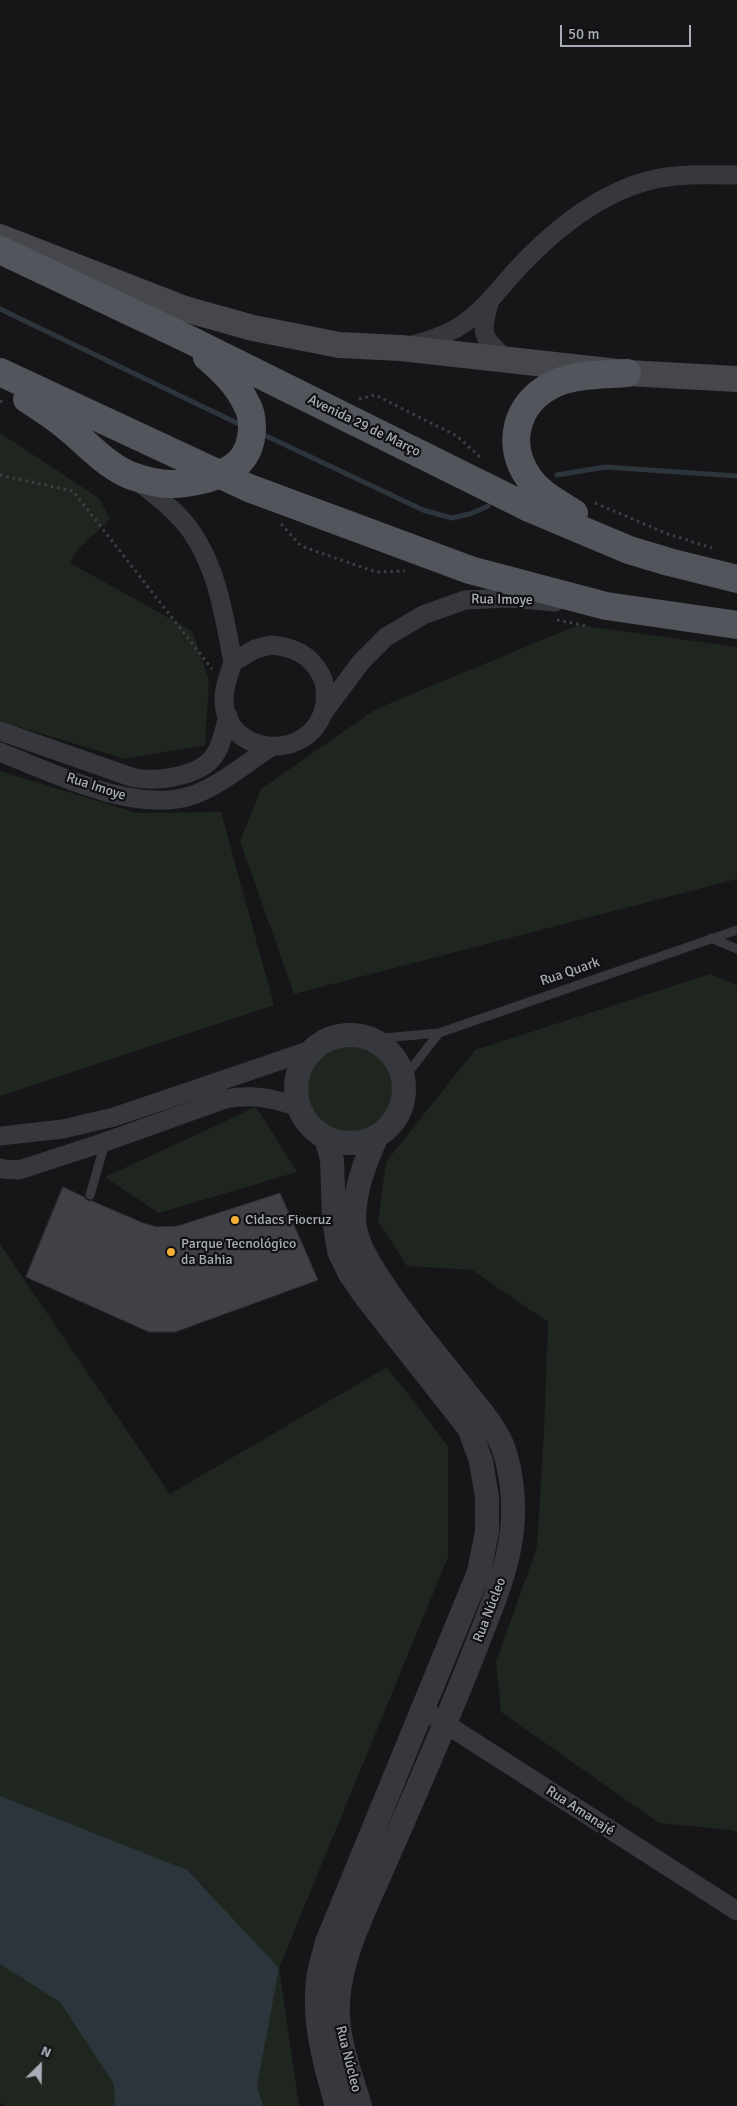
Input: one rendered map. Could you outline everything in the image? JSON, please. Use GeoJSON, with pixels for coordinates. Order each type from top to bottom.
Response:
{"type":"FeatureCollection","features":[{"type":"Feature","properties":{"kind":"main road"},"geometry":{"type":"LineString","coordinates":[[0,237],[185,309],[244,325],[339,345],[401,348],[627,373],[737,379]]}},
{"type":"Feature","properties":{"kind":"main road","name":"Avenida 29 de Março"},"geometry":{"type":"LineString","coordinates":[[0,250],[186,338],[528,507],[629,550],[737,579]]}},
{"type":"Feature","properties":{"kind":"main road"},"geometry":{"type":"LineString","coordinates":[[0,384],[38,406],[107,460],[133,477],[162,484],[180,485],[227,471],[247,455],[252,442],[252,419],[247,404],[237,388],[224,372],[186,338]]}},
{"type":"Feature","properties":{"kind":"main road"},"geometry":{"type":"LineString","coordinates":[[0,372],[227,471],[249,488],[470,570],[606,606],[737,625]]}},
{"type":"Feature","properties":{"kind":"main road"},"geometry":{"type":"LineString","coordinates":[[627,373],[570,379],[553,384],[538,393],[527,404],[519,419],[515,436],[520,462],[529,478],[547,496],[629,550]]}},
{"type":"Feature","properties":{"kind":"street"},"geometry":{"type":"LineString","coordinates":[[401,348],[430,340],[456,329],[481,310],[521,264],[559,229],[601,199],[637,183],[675,176],[737,174]]}},
{"type":"Feature","properties":{"kind":"street"},"geometry":{"type":"LineString","coordinates":[[490,299],[483,331],[490,346],[508,360]]}},
{"type":"Feature","properties":{"kind":"street"},"geometry":{"type":"LineString","coordinates":[[133,477],[164,502],[190,530],[208,562],[221,596],[233,662],[225,685],[224,701],[228,716],[235,728],[245,738],[271,747],[288,745],[303,739],[315,727],[324,713],[326,696],[324,680],[316,665],[303,654],[288,647],[271,645],[255,649],[233,662]]}},
{"type":"Feature","properties":{"kind":"street","name":"Rua Imoye"},"geometry":{"type":"LineString","coordinates":[[324,713],[361,662],[386,637],[423,614],[465,600],[508,598],[606,606]]}},
{"type":"Feature","properties":{"kind":"street","name":"Rua Imoye"},"geometry":{"type":"LineString","coordinates":[[0,731],[136,778],[153,779],[180,776],[203,766],[213,758],[221,745],[228,716]]}},
{"type":"Feature","properties":{"kind":"street","name":"Rua Imoye"},"geometry":{"type":"LineString","coordinates":[[0,752],[121,796],[164,800],[193,795],[211,786],[271,747]]}},
{"type":"Feature","properties":{"kind":"street"},"geometry":{"type":"LineString","coordinates":[[0,1136],[63,1128],[114,1117],[314,1048],[327,1040],[357,1035],[372,1039],[386,1048],[398,1062],[404,1078],[405,1095],[402,1108],[395,1120],[377,1136],[357,1143],[341,1142],[326,1137],[315,1130],[306,1121],[299,1107],[296,1091],[298,1075],[304,1061],[314,1048]]}},
{"type":"Feature","properties":{"kind":"street"},"geometry":{"type":"LineString","coordinates":[[1,1169],[19,1170],[105,1142],[225,1099],[244,1096],[265,1097],[299,1107]]}},
{"type":"Feature","properties":{"kind":"street"},"geometry":{"type":"LineString","coordinates":[[0,1125],[28,1132]]}},
{"type":"Feature","properties":{"kind":"street","name":"Rua Núcleo"},"geometry":{"type":"LineString","coordinates":[[360,2106],[338,2022],[338,2001],[343,1970],[362,1916],[446,1724],[505,1571],[512,1529],[512,1495],[509,1466],[502,1445],[488,1420],[388,1293],[364,1253],[354,1219],[363,1169],[377,1136]]}},
{"type":"Feature","properties":{"kind":"street","name":"Rua Núcleo"},"geometry":{"type":"LineString","coordinates":[[326,1137],[332,1160],[334,1220],[339,1251],[350,1274],[366,1297],[469,1428],[481,1461],[487,1497],[487,1532],[479,1572],[328,1942],[318,1978],[316,2005],[318,2036],[337,2106]]}},
{"type":"Feature","properties":{"kind":"street","name":"Rua Amanajé"},"geometry":{"type":"LineString","coordinates":[[424,1710],[737,1911]]}},
{"type":"Feature","properties":{"kind":"lane","name":"Rua Quark"},"geometry":{"type":"LineString","coordinates":[[372,1039],[439,1032],[737,930]]}},
{"type":"Feature","properties":{"kind":"lane"},"geometry":{"type":"LineString","coordinates":[[711,938],[737,949]]}},
{"type":"Feature","properties":{"kind":"lane"},"geometry":{"type":"LineString","coordinates":[[404,1078],[439,1032]]}},
{"type":"Feature","properties":{"kind":"lane"},"geometry":{"type":"LineString","coordinates":[[90,1195],[105,1142]]}},
{"type":"Feature","properties":{"kind":"path"},"geometry":{"type":"LineString","coordinates":[[350,395],[358,399],[375,395],[457,436],[488,465]]}},
{"type":"Feature","properties":{"kind":"path"},"geometry":{"type":"LineString","coordinates":[[0,475],[73,491],[225,685]]}},
{"type":"Feature","properties":{"kind":"path"},"geometry":{"type":"LineString","coordinates":[[591,502],[668,534],[720,550]]}},
{"type":"Feature","properties":{"kind":"shaded area"},"geometry":{"type":"Polygon","coordinates":[[[0,433],[99,498],[110,519],[79,548],[70,563],[192,631],[209,680],[205,745],[125,759],[0,721],[0,433]]]}},
{"type":"Feature","properties":{"kind":"shaded area"},"geometry":{"type":"Polygon","coordinates":[[[578,625],[737,647],[737,879],[294,994],[240,841],[261,789],[376,709],[578,625]]]}},
{"type":"Feature","properties":{"kind":"shaded area"},"geometry":{"type":"Polygon","coordinates":[[[0,771],[137,813],[221,812],[274,1005],[0,1096],[0,771]]]}},
{"type":"Feature","properties":{"kind":"shaded area"},"geometry":{"type":"Polygon","coordinates":[[[710,974],[737,985],[737,1832],[659,1823],[501,1712],[496,1662],[537,1547],[548,1322],[472,1270],[407,1266],[378,1221],[386,1162],[475,1050],[710,974]]]}},
{"type":"Feature","properties":{"kind":"shaded area"},"geometry":{"type":"Polygon","coordinates":[[[349,1042],[371,1049],[382,1059],[389,1072],[394,1095],[386,1111],[373,1125],[365,1130],[347,1134],[334,1130],[307,1103],[306,1085],[310,1070],[333,1046],[349,1042]]]}},
{"type":"Feature","properties":{"kind":"shaded area"},"geometry":{"type":"Polygon","coordinates":[[[256,1107],[297,1172],[159,1213],[105,1177],[256,1107]]]}},
{"type":"Feature","properties":{"kind":"shaded area"},"geometry":{"type":"Polygon","coordinates":[[[0,1244],[170,1494],[387,1367],[448,1446],[448,1557],[279,1968],[299,2106],[4,2106],[0,2102],[0,1244]]]}},
{"type":"Feature","properties":{"kind":"shaded area"},"geometry":{"type":"Polygon","coordinates":[[[0,1796],[187,1870],[279,1968],[257,2086],[263,2106],[115,2106],[114,2084],[60,2002],[0,1964],[0,1796]]]}},
{"type":"Feature","properties":{"kind":"building","name":"Parque Tecnológico da Bahia"},"geometry":{"type":"Polygon","coordinates":[[[63,1187],[84,1197],[88,1201],[157,1227],[178,1226],[280,1193],[318,1280],[175,1332],[149,1332],[26,1277],[63,1187]]]}},
{"type":"Feature","properties":{"kind":"waterway"},"geometry":{"type":"LineString","coordinates":[[0,309],[243,426]]}},
{"type":"Feature","properties":{"kind":"waterway"},"geometry":{"type":"LineString","coordinates":[[260,433],[423,510],[452,518],[470,514],[488,506]]}},
{"type":"Feature","properties":{"kind":"waterway"},"geometry":{"type":"LineString","coordinates":[[557,475],[605,467],[737,476]]}},
{"type":"Feature","properties":{"kind":"place","name":"Cidacs Fiocruz"},"geometry":{"type":"Point","coordinates":[235,1220]}},
{"type":"Feature","properties":{"kind":"place","name":"Parque Tecnológico da Bahia"},"geometry":{"type":"Point","coordinates":[171,1252]}}]}
